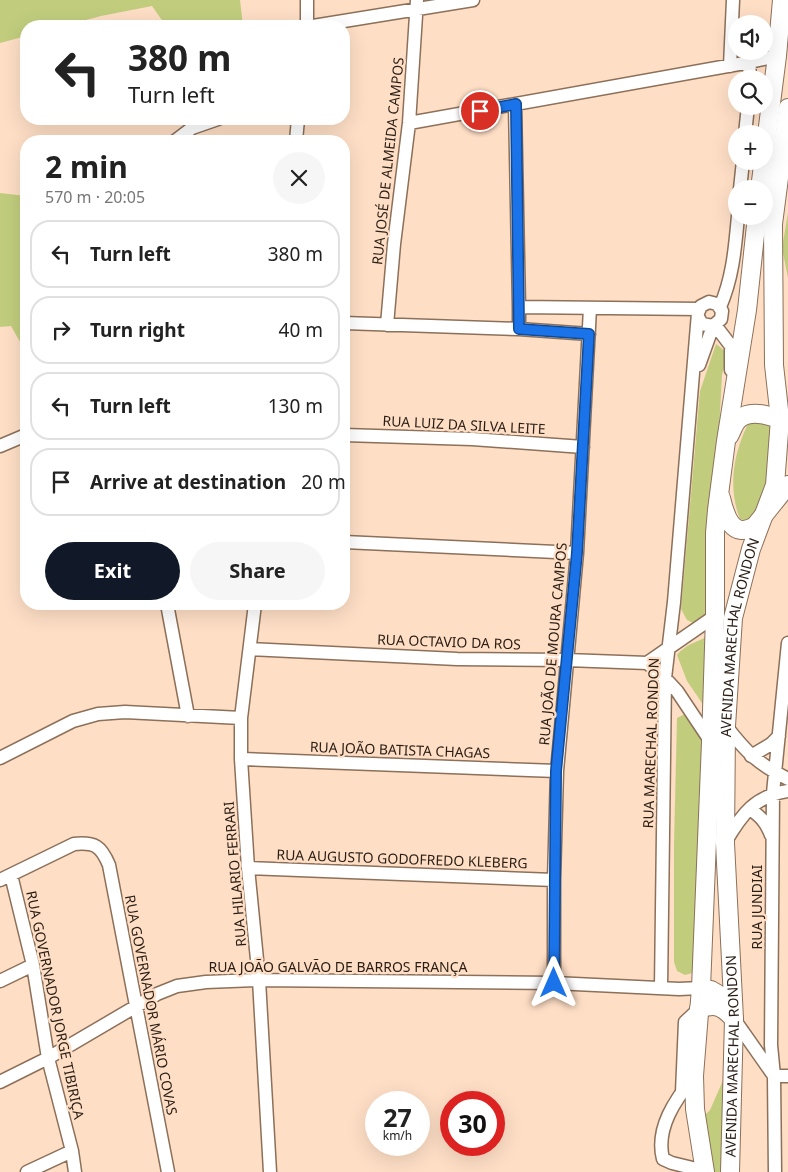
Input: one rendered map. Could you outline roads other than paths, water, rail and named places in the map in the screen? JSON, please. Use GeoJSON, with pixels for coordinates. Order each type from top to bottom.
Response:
{"type":"FeatureCollection","features":[{"type":"Feature","properties":{"kind":"main road","name":"AVENIDA MARECHAL RONDON"},"geometry":{"type":"LineString","coordinates":[[730,1172],[734,1011],[725,843],[726,726],[733,618],[751,550],[775,485],[784,420],[774,365],[773,224],[774,106],[782,0]]}},
{"type":"Feature","properties":{"kind":"main road","name":"AVENIDA MARECHAL RONDON"},"geometry":{"type":"LineString","coordinates":[[762,180],[774,106]]}},
{"type":"Feature","properties":{"kind":"main road","name":"AVENIDA MARECHAL RONDON"},"geometry":{"type":"LineString","coordinates":[[705,1172],[695,1109],[694,1076],[701,988],[711,742],[715,616],[715,533],[726,441],[747,310],[756,225]]}},
{"type":"Feature","properties":{"kind":"main road"},"geometry":{"type":"LineString","coordinates":[[726,441],[738,420],[745,416],[760,414],[784,420]]}},
{"type":"Feature","properties":{"kind":"main road"},"geometry":{"type":"LineString","coordinates":[[720,490],[730,524],[735,528],[749,530],[755,526],[788,485]]}},
{"type":"Feature","properties":{"kind":"main road"},"geometry":{"type":"LineString","coordinates":[[701,988],[711,990],[734,1011]]}},
{"type":"Feature","properties":{"kind":"main road"},"geometry":{"type":"LineString","coordinates":[[699,1010],[710,1006],[718,1006],[734,1011]]}},
{"type":"Feature","properties":{"kind":"street"},"geometry":{"type":"LineString","coordinates":[[307,20],[308,0]]}},
{"type":"Feature","properties":{"kind":"street"},"geometry":{"type":"LineString","coordinates":[[343,20],[417,5],[473,0]]}},
{"type":"Feature","properties":{"kind":"street"},"geometry":{"type":"LineString","coordinates":[[730,66],[733,0]]}},
{"type":"Feature","properties":{"kind":"street","name":"RUA JOSÉ DE ALMEIDA CAMPOS"},"geometry":{"type":"LineString","coordinates":[[387,325],[394,244],[409,123],[417,5]]}},
{"type":"Feature","properties":{"kind":"street"},"geometry":{"type":"LineString","coordinates":[[409,123],[777,56]]}},
{"type":"Feature","properties":{"kind":"street"},"geometry":{"type":"LineString","coordinates":[[750,62],[750,70]]}},
{"type":"Feature","properties":{"kind":"street"},"geometry":{"type":"LineString","coordinates":[[516,104],[519,329]]}},
{"type":"Feature","properties":{"kind":"street"},"geometry":{"type":"LineString","coordinates":[[179,135],[186,125]]}},
{"type":"Feature","properties":{"kind":"street"},"geometry":{"type":"LineString","coordinates":[[773,224],[788,174]]}},
{"type":"Feature","properties":{"kind":"street"},"geometry":{"type":"LineString","coordinates":[[720,307],[728,288],[733,266],[737,225]]}},
{"type":"Feature","properties":{"kind":"street"},"geometry":{"type":"LineString","coordinates":[[693,379],[714,326],[721,319],[722,311],[717,304],[709,302],[701,306],[698,313],[702,324],[714,326],[731,346],[732,404]]}},
{"type":"Feature","properties":{"kind":"street"},"geometry":{"type":"LineString","coordinates":[[519,306],[698,313]]}},
{"type":"Feature","properties":{"kind":"street","name":"RUA JOÃO DE MOURA CAMPOS"},"geometry":{"type":"LineString","coordinates":[[554,983],[556,771],[577,553],[590,308]]}},
{"type":"Feature","properties":{"kind":"street","name":"RUA MARECHAL RONDON"},"geometry":{"type":"LineString","coordinates":[[661,988],[665,678],[674,602],[698,313]]}},
{"type":"Feature","properties":{"kind":"street"},"geometry":{"type":"LineString","coordinates":[[350,322],[519,329],[589,334]]}},
{"type":"Feature","properties":{"kind":"street","name":"RUA LUIZ DA SILVA LEITE"},"geometry":{"type":"LineString","coordinates":[[350,435],[472,439],[583,446]]}},
{"type":"Feature","properties":{"kind":"street"},"geometry":{"type":"LineString","coordinates":[[0,446],[20,438]]}},
{"type":"Feature","properties":{"kind":"street"},"geometry":{"type":"LineString","coordinates":[[350,542],[577,553]]}},
{"type":"Feature","properties":{"kind":"street"},"geometry":{"type":"LineString","coordinates":[[168,610],[188,716]]}},
{"type":"Feature","properties":{"kind":"street","name":"RUA HILARIO FERRARI"},"geometry":{"type":"LineString","coordinates":[[254,610],[240,718],[248,868],[259,980],[270,1172]]}},
{"type":"Feature","properties":{"kind":"street"},"geometry":{"type":"LineString","coordinates":[[711,742],[677,691],[647,663],[715,616]]}},
{"type":"Feature","properties":{"kind":"street","name":"RUA JUNDIAI"},"geometry":{"type":"LineString","coordinates":[[773,1168],[774,1076],[771,1044],[773,793],[788,643]]}},
{"type":"Feature","properties":{"kind":"street","name":"RUA OCTAVIO DA ROS"},"geometry":{"type":"LineString","coordinates":[[250,648],[457,659],[647,663]]}},
{"type":"Feature","properties":{"kind":"street"},"geometry":{"type":"LineString","coordinates":[[664,724],[672,712],[679,707],[689,710]]}},
{"type":"Feature","properties":{"kind":"street"},"geometry":{"type":"LineString","coordinates":[[0,758],[73,721],[98,714],[125,712],[240,718]]}},
{"type":"Feature","properties":{"kind":"street"},"geometry":{"type":"LineString","coordinates":[[726,726],[751,756],[788,779]]}},
{"type":"Feature","properties":{"kind":"street"},"geometry":{"type":"LineString","coordinates":[[751,756],[771,744],[779,736]]}},
{"type":"Feature","properties":{"kind":"street","name":"RUA JOÃO BATISTA CHAGAS"},"geometry":{"type":"LineString","coordinates":[[242,759],[556,771]]}},
{"type":"Feature","properties":{"kind":"street"},"geometry":{"type":"LineString","coordinates":[[725,843],[738,820],[761,799],[773,793],[788,791]]}},
{"type":"Feature","properties":{"kind":"street"},"geometry":{"type":"LineString","coordinates":[[750,809],[766,823],[772,841]]}},
{"type":"Feature","properties":{"kind":"street","name":"RUA GOVERNADOR MÁRIO COVAS"},"geometry":{"type":"LineString","coordinates":[[6,877],[74,844],[86,842],[98,846],[104,854],[109,865],[168,1172]]}},
{"type":"Feature","properties":{"kind":"street","name":"RUA AUGUSTO GODOFREDO KLEBERG"},"geometry":{"type":"LineString","coordinates":[[248,868],[554,880]]}},
{"type":"Feature","properties":{"kind":"street","name":"RUA GOVERNADOR JORGE TIBIRIÇA"},"geometry":{"type":"LineString","coordinates":[[6,877],[33,965],[48,1058],[72,1150],[75,1172]]}},
{"type":"Feature","properties":{"kind":"street"},"geometry":{"type":"LineString","coordinates":[[0,981],[33,965]]}},
{"type":"Feature","properties":{"kind":"street","name":"RUA JOÃO GALVÃO DE BARROS FRANÇA"},"geometry":{"type":"LineString","coordinates":[[0,1082],[48,1058],[157,994],[177,986],[206,982],[259,980],[554,983],[701,988]]}},
{"type":"Feature","properties":{"kind":"street"},"geometry":{"type":"LineString","coordinates":[[682,1092],[685,1022],[699,1010]]}},
{"type":"Feature","properties":{"kind":"street"},"geometry":{"type":"LineString","coordinates":[[734,1011],[774,1076],[788,1076]]}},
{"type":"Feature","properties":{"kind":"street"},"geometry":{"type":"LineString","coordinates":[[694,1076],[682,1092],[663,1127],[660,1142],[663,1158],[672,1163],[705,1172]]}},
{"type":"Feature","properties":{"kind":"street"},"geometry":{"type":"LineString","coordinates":[[27,1172],[72,1150]]}}]}
